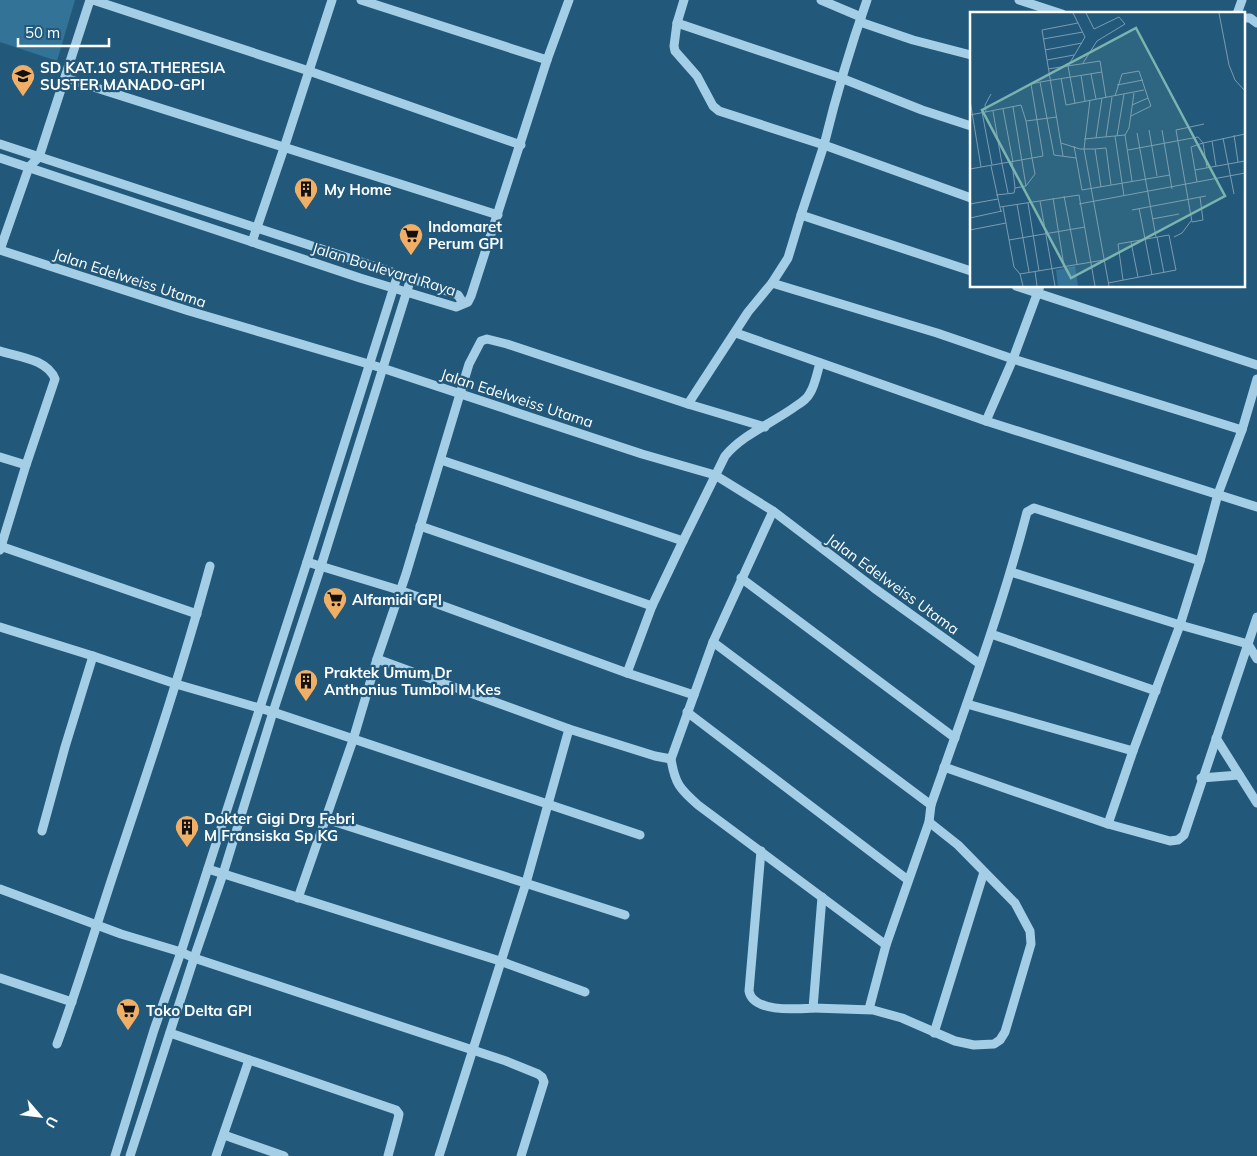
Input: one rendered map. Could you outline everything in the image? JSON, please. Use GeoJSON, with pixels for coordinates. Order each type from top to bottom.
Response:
{"type":"FeatureCollection","features":[{"type":"Feature","properties":{"kind":"street"},"geometry":{"type":"LineString","coordinates":[[0,250],[29,167],[38,157],[91,0],[308,71],[521,145]]}},
{"type":"Feature","properties":{"kind":"street"},"geometry":{"type":"LineString","coordinates":[[252,242],[332,0]]}},
{"type":"Feature","properties":{"kind":"street"},"geometry":{"type":"LineString","coordinates":[[361,0],[548,60]]}},
{"type":"Feature","properties":{"kind":"street"},"geometry":{"type":"LineString","coordinates":[[463,303],[468,302],[471,296],[569,0]]}},
{"type":"Feature","properties":{"kind":"street"},"geometry":{"type":"LineString","coordinates":[[684,0],[678,23],[674,46],[675,51],[697,76],[713,106],[718,111],[824,145],[970,198]]}},
{"type":"Feature","properties":{"kind":"street"},"geometry":{"type":"LineString","coordinates":[[821,0],[860,20],[913,40],[970,55]]}},
{"type":"Feature","properties":{"kind":"street"},"geometry":{"type":"LineString","coordinates":[[688,404],[748,312],[772,283],[788,258],[824,145],[841,78],[848,62],[866,0]]}},
{"type":"Feature","properties":{"kind":"street"},"geometry":{"type":"LineString","coordinates":[[1019,0],[1056,12]]}},
{"type":"Feature","properties":{"kind":"street"},"geometry":{"type":"LineString","coordinates":[[1238,12],[1242,0]]}},
{"type":"Feature","properties":{"kind":"street"},"geometry":{"type":"LineString","coordinates":[[1244,18],[1250,18],[1257,23]]}},
{"type":"Feature","properties":{"kind":"street"},"geometry":{"type":"LineString","coordinates":[[678,23],[841,78],[922,110],[970,126]]}},
{"type":"Feature","properties":{"kind":"street"},"geometry":{"type":"LineString","coordinates":[[65,78],[498,215]]}},
{"type":"Feature","properties":{"kind":"street","name":"Jalan Boulevard Raya"},"geometry":{"type":"LineString","coordinates":[[0,144],[411,278],[458,295],[463,303],[454,307],[395,289],[0,158]]}},
{"type":"Feature","properties":{"kind":"street"},"geometry":{"type":"LineString","coordinates":[[801,215],[970,271]]}},
{"type":"Feature","properties":{"kind":"street","name":"Jalan Edelweiss Utama"},"geometry":{"type":"LineString","coordinates":[[0,250],[188,311],[382,368],[642,454],[715,475],[773,512],[980,664]]}},
{"type":"Feature","properties":{"kind":"street"},"geometry":{"type":"LineString","coordinates":[[114,1156],[395,289],[398,274]]}},
{"type":"Feature","properties":{"kind":"street"},"geometry":{"type":"LineString","coordinates":[[130,1156],[223,874],[411,278]]}},
{"type":"Feature","properties":{"kind":"street"},"geometry":{"type":"LineString","coordinates":[[772,283],[937,333],[1013,359],[1242,430]]}},
{"type":"Feature","properties":{"kind":"street"},"geometry":{"type":"LineString","coordinates":[[986,421],[1013,359],[1038,290],[1257,365]]}},
{"type":"Feature","properties":{"kind":"street"},"geometry":{"type":"LineString","coordinates":[[736,333],[986,421],[1257,507]]}},
{"type":"Feature","properties":{"kind":"street"},"geometry":{"type":"LineString","coordinates":[[298,898],[353,740],[441,460],[469,364],[481,341],[488,338],[688,404],[765,427]]}},
{"type":"Feature","properties":{"kind":"street"},"geometry":{"type":"LineString","coordinates":[[0,351],[42,364],[52,372],[55,379],[0,548],[198,614]]}},
{"type":"Feature","properties":{"kind":"street"},"geometry":{"type":"LineString","coordinates":[[627,673],[652,606],[725,456],[731,448],[747,436],[784,415],[810,394],[820,364]]}},
{"type":"Feature","properties":{"kind":"street"},"geometry":{"type":"LineString","coordinates":[[1108,824],[1133,750],[1180,626],[1218,494],[1242,430],[1257,379]]}},
{"type":"Feature","properties":{"kind":"street"},"geometry":{"type":"LineString","coordinates":[[0,457],[26,465]]}},
{"type":"Feature","properties":{"kind":"street"},"geometry":{"type":"LineString","coordinates":[[441,460],[683,541]]}},
{"type":"Feature","properties":{"kind":"street"},"geometry":{"type":"LineString","coordinates":[[869,1009],[886,945],[929,822],[931,806],[944,767],[968,704],[991,634],[1011,572],[1027,512],[1034,508],[1200,560]]}},
{"type":"Feature","properties":{"kind":"street"},"geometry":{"type":"LineString","coordinates":[[773,512],[713,642],[671,760],[673,774],[680,789],[698,805],[886,945]]}},
{"type":"Feature","properties":{"kind":"street"},"geometry":{"type":"LineString","coordinates":[[420,526],[652,606]]}},
{"type":"Feature","properties":{"kind":"street"},"geometry":{"type":"LineString","coordinates":[[307,562],[399,590],[627,673],[694,695]]}},
{"type":"Feature","properties":{"kind":"street"},"geometry":{"type":"LineString","coordinates":[[57,1044],[176,684],[198,614],[210,566]]}},
{"type":"Feature","properties":{"kind":"street"},"geometry":{"type":"LineString","coordinates":[[1011,572],[1180,626],[1248,644],[1257,658]]}},
{"type":"Feature","properties":{"kind":"street"},"geometry":{"type":"LineString","coordinates":[[741,578],[955,738]]}},
{"type":"Feature","properties":{"kind":"street"},"geometry":{"type":"LineString","coordinates":[[944,767],[1108,824],[1170,841],[1178,840],[1184,835],[1201,778],[1257,616]]}},
{"type":"Feature","properties":{"kind":"street"},"geometry":{"type":"LineString","coordinates":[[0,628],[93,656],[176,684],[273,712],[640,836]]}},
{"type":"Feature","properties":{"kind":"street"},"geometry":{"type":"LineString","coordinates":[[991,634],[1156,691]]}},
{"type":"Feature","properties":{"kind":"street"},"geometry":{"type":"LineString","coordinates":[[713,642],[931,806]]}},
{"type":"Feature","properties":{"kind":"street"},"geometry":{"type":"LineString","coordinates":[[42,831],[93,656]]}},
{"type":"Feature","properties":{"kind":"street"},"geometry":{"type":"LineString","coordinates":[[377,659],[569,729],[671,760]]}},
{"type":"Feature","properties":{"kind":"street"},"geometry":{"type":"LineString","coordinates":[[968,704],[1133,750]]}},
{"type":"Feature","properties":{"kind":"street"},"geometry":{"type":"LineString","coordinates":[[688,712],[908,880]]}},
{"type":"Feature","properties":{"kind":"street"},"geometry":{"type":"LineString","coordinates":[[439,1156],[526,883],[569,729]]}},
{"type":"Feature","properties":{"kind":"street"},"geometry":{"type":"LineString","coordinates":[[1216,738],[1257,803]]}},
{"type":"Feature","properties":{"kind":"street"},"geometry":{"type":"LineString","coordinates":[[1201,778],[1239,775]]}},
{"type":"Feature","properties":{"kind":"street"},"geometry":{"type":"LineString","coordinates":[[326,819],[625,915]]}},
{"type":"Feature","properties":{"kind":"street"},"geometry":{"type":"LineString","coordinates":[[761,852],[750,995],[752,999],[765,1006],[785,1008],[869,1009],[902,1018],[956,1041],[974,1045],[994,1044],[1000,1040],[1007,1024],[1031,944],[1030,931],[1015,903],[958,845],[929,822]]}},
{"type":"Feature","properties":{"kind":"street"},"geometry":{"type":"LineString","coordinates":[[208,869],[500,962],[585,992]]}},
{"type":"Feature","properties":{"kind":"street"},"geometry":{"type":"LineString","coordinates":[[934,1033],[984,872]]}},
{"type":"Feature","properties":{"kind":"street"},"geometry":{"type":"LineString","coordinates":[[0,889],[121,934],[181,952],[194,958],[506,1061],[542,1077],[544,1082],[521,1156]]}},
{"type":"Feature","properties":{"kind":"street"},"geometry":{"type":"LineString","coordinates":[[813,1008],[822,897]]}},
{"type":"Feature","properties":{"kind":"street"},"geometry":{"type":"LineString","coordinates":[[0,978],[72,1002]]}},
{"type":"Feature","properties":{"kind":"street"},"geometry":{"type":"LineString","coordinates":[[170,1033],[396,1110],[399,1114],[388,1156]]}},
{"type":"Feature","properties":{"kind":"street"},"geometry":{"type":"LineString","coordinates":[[216,1156],[249,1060]]}},
{"type":"Feature","properties":{"kind":"street"},"geometry":{"type":"LineString","coordinates":[[224,1136],[284,1156]]}},
{"type":"Feature","properties":{"kind":"shaded area"},"geometry":{"type":"Polygon","coordinates":[[[0,0],[75,0],[57,61],[0,42],[0,0]]]}},
{"type":"Feature","properties":{"kind":"place","name":"SD KAT.10 STA.THERESIA SUSTER MANADO-GPI"},"geometry":{"type":"Point","coordinates":[23,97]}},
{"type":"Feature","properties":{"kind":"place","name":"My Home"},"geometry":{"type":"Point","coordinates":[306,210]}},
{"type":"Feature","properties":{"kind":"place","name":"Indomaret Perum GPI"},"geometry":{"type":"Point","coordinates":[411,256]}},
{"type":"Feature","properties":{"kind":"place","name":"Alfamidi GPI"},"geometry":{"type":"Point","coordinates":[335,620]}},
{"type":"Feature","properties":{"kind":"place","name":"Praktek Umum Dr Anthonius Tumbol M Kes"},"geometry":{"type":"Point","coordinates":[306,702]}},
{"type":"Feature","properties":{"kind":"place","name":"Dokter Gigi Drg Febri M Fransiska Sp KG"},"geometry":{"type":"Point","coordinates":[187,848]}},
{"type":"Feature","properties":{"kind":"place","name":"Toko Delta GPI"},"geometry":{"type":"Point","coordinates":[128,1031]}}]}
